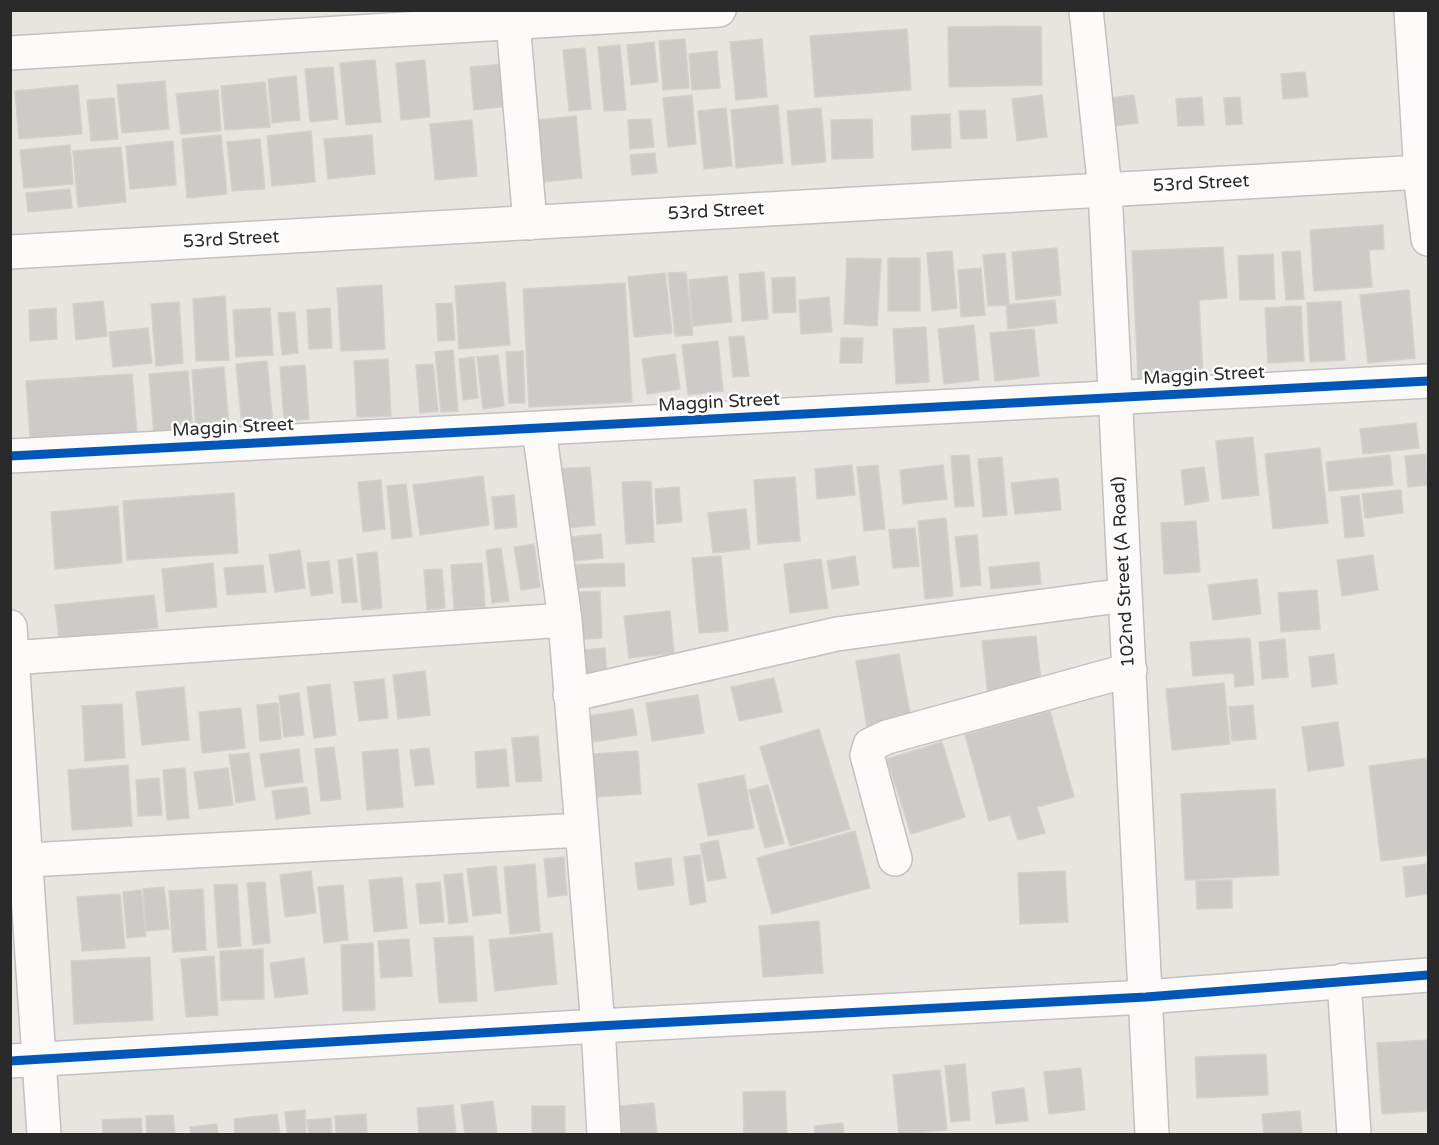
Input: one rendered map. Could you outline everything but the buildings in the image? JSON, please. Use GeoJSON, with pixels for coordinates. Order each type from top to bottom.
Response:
{"type":"FeatureCollection","features":[{"type":"Feature","properties":{"kind":"street"},"geometry":{"type":"LineString","coordinates":[[10,53],[512,16],[719,10]]}},
{"type":"Feature","properties":{"kind":"street","name":"102nd Street (A Road)"},"geometry":{"type":"LineString","coordinates":[[1086,10],[1105,190],[1152,1134]]}},
{"type":"Feature","properties":{"kind":"street"},"geometry":{"type":"LineString","coordinates":[[1411,10],[1428,239]]}},
{"type":"Feature","properties":{"kind":"street"},"geometry":{"type":"LineString","coordinates":[[512,16],[530,223]]}},
{"type":"Feature","properties":{"kind":"street","name":"53rd Street"},"geometry":{"type":"LineString","coordinates":[[10,252],[1105,190],[1424,184]]}},
{"type":"Feature","properties":{"kind":"street","name":"Maggin Street"},"geometry":{"type":"LineString","coordinates":[[10,456],[1428,381]]}},
{"type":"Feature","properties":{"kind":"street"},"geometry":{"type":"LineString","coordinates":[[539,429],[565,620],[598,1026],[604,1134]]}},
{"type":"Feature","properties":{"kind":"street"},"geometry":{"type":"LineString","coordinates":[[570,695],[837,634],[1125,595]]}},
{"type":"Feature","properties":{"kind":"street"},"geometry":{"type":"LineString","coordinates":[[44,1134],[25,1060],[11,648],[565,620]]}},
{"type":"Feature","properties":{"kind":"street"},"geometry":{"type":"LineString","coordinates":[[895,859],[867,755],[870,745],[887,737],[1130,670]]}},
{"type":"Feature","properties":{"kind":"street"},"geometry":{"type":"LineString","coordinates":[[18,861],[581,830]]}},
{"type":"Feature","properties":{"kind":"street"},"geometry":{"type":"LineString","coordinates":[[25,1060],[1146,997],[1428,975]]}},
{"type":"Feature","properties":{"kind":"street"},"geometry":{"type":"LineString","coordinates":[[1344,980],[1354,1134]]}},
{"type":"Feature","properties":{"kind":"cycle path"},"geometry":{"type":"LineString","coordinates":[[10,456],[1428,381]]}},
{"type":"Feature","properties":{"kind":"cycle path"},"geometry":{"type":"LineString","coordinates":[[10,1061],[598,1026],[1146,997],[1428,975]]}}]}
